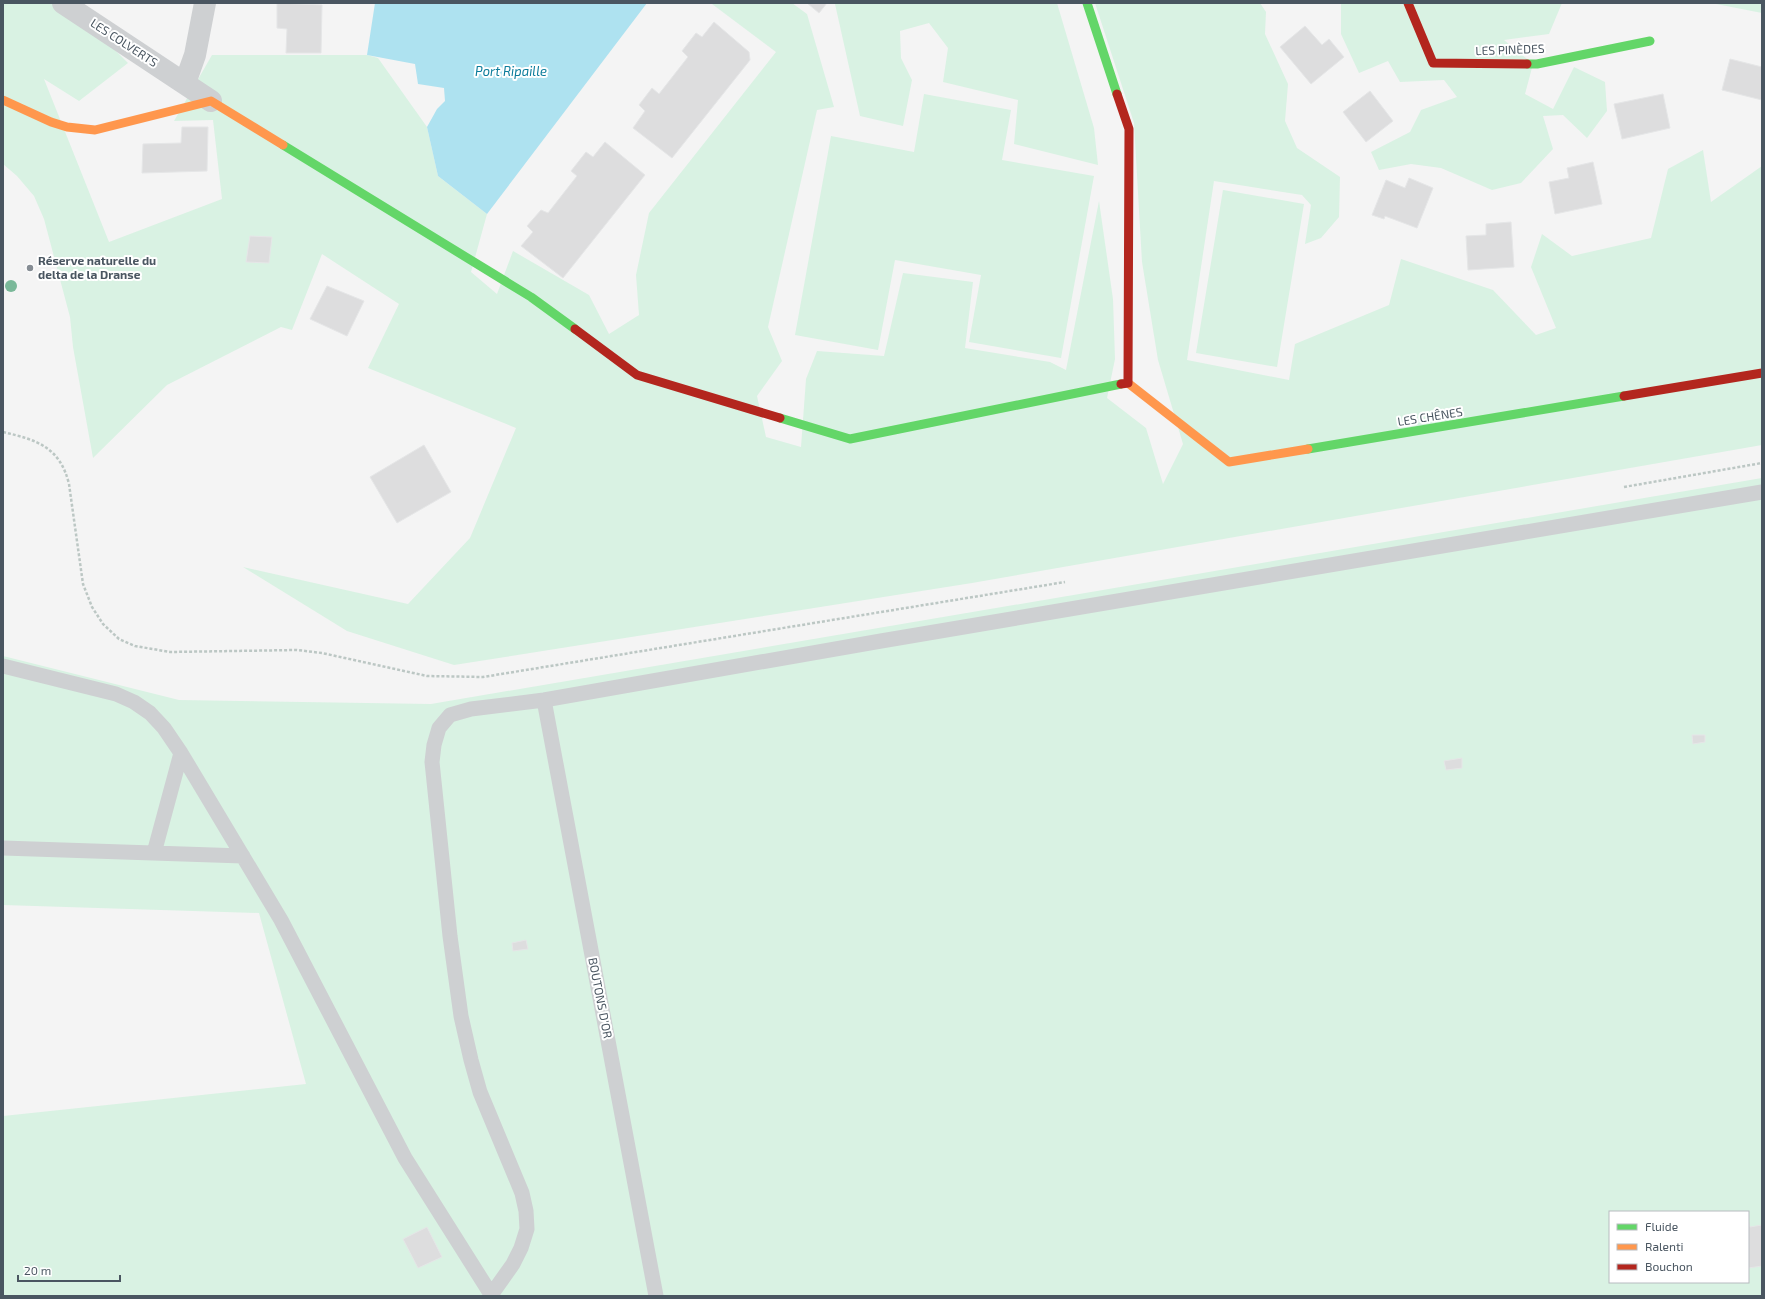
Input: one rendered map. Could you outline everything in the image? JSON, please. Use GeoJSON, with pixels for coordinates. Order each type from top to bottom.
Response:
{"type":"FeatureCollection","features":[{"type":"Feature","properties":{"kind":"street","name":"LES COLVERTS"},"geometry":{"type":"LineString","coordinates":[[63,3],[211,101]]}},
{"type":"Feature","properties":{"kind":"street"},"geometry":{"type":"LineString","coordinates":[[185,83],[195,55],[205,3]]}},
{"type":"Feature","properties":{"kind":"street"},"geometry":{"type":"LineString","coordinates":[[3,100],[51,122],[81,129],[95,130],[211,101],[531,297],[637,375],[850,439],[1128,383],[1129,129],[1087,3]]}},
{"type":"Feature","properties":{"kind":"street","name":"LES PINÈDES"},"geometry":{"type":"LineString","coordinates":[[1408,3],[1433,63],[1537,64],[1650,41]]}},
{"type":"Feature","properties":{"kind":"street","name":"LES CHÊNES"},"geometry":{"type":"LineString","coordinates":[[1128,383],[1230,462],[1762,373]]}},
{"type":"Feature","properties":{"kind":"lane"},"geometry":{"type":"LineString","coordinates":[[3,666],[116,694],[134,702],[150,713],[164,728],[181,753],[281,920],[405,1158],[491,1295],[513,1264],[521,1248],[527,1229],[526,1211],[522,1193],[480,1092],[463,1023],[450,936],[432,762],[438,728],[450,715],[471,710],[544,700],[896,638],[1762,492]]}},
{"type":"Feature","properties":{"kind":"lane","name":"BOUTONS D'OR"},"geometry":{"type":"LineString","coordinates":[[544,700],[656,1296]]}},
{"type":"Feature","properties":{"kind":"lane"},"geometry":{"type":"LineString","coordinates":[[154,854],[181,753]]}},
{"type":"Feature","properties":{"kind":"lane"},"geometry":{"type":"LineString","coordinates":[[3,848],[243,856]]}},
{"type":"Feature","properties":{"kind":"path"},"geometry":{"type":"LineString","coordinates":[[3,432],[39,442],[53,452],[61,462],[67,472],[70,484],[82,584],[92,607],[103,624],[119,639],[135,646],[154,650],[170,652],[297,650],[322,653],[427,676],[483,677],[1066,582]]}},
{"type":"Feature","properties":{"kind":"path"},"geometry":{"type":"LineString","coordinates":[[1623,487],[1762,463]]}},
{"type":"Feature","properties":{"kind":"green space"},"geometry":{"type":"Polygon","coordinates":[[[3,3],[68,3],[128,63],[79,101],[44,79],[109,242],[222,199],[213,120],[174,121],[212,55],[367,55],[378,58],[427,127],[438,176],[487,214],[471,272],[497,294],[513,251],[589,295],[609,334],[639,315],[636,275],[649,213],[776,52],[712,4],[792,3],[807,14],[834,107],[817,110],[768,327],[782,361],[757,396],[766,437],[801,447],[806,379],[817,351],[884,356],[903,273],[973,282],[965,348],[1050,362],[1066,370],[1099,201],[1113,299],[1115,359],[1107,398],[1146,428],[1163,484],[1183,444],[1158,360],[1142,262],[1134,123],[1095,3],[1260,3],[1266,12],[1265,34],[1288,84],[1285,121],[1297,148],[1340,177],[1339,217],[1321,238],[1305,244],[1311,205],[1302,195],[1214,181],[1187,360],[1289,380],[1295,344],[1389,305],[1401,259],[1493,290],[1536,335],[1556,328],[1531,267],[1542,234],[1572,256],[1651,238],[1668,169],[1703,150],[1711,202],[1762,166],[1762,445],[972,583],[454,665],[347,631],[243,567],[408,604],[470,538],[516,428],[368,368],[399,304],[322,254],[292,330],[281,327],[167,385],[93,458],[73,347],[70,317],[44,219],[34,196],[17,176],[3,164],[3,3]]]}},
{"type":"Feature","properties":{"kind":"green space"},"geometry":{"type":"Polygon","coordinates":[[[836,3],[1057,3],[1094,128],[1098,165],[1014,144],[1018,100],[943,82],[948,48],[929,23],[900,31],[901,58],[912,80],[903,126],[860,116],[836,3]]]}},
{"type":"Feature","properties":{"kind":"green space"},"geometry":{"type":"Polygon","coordinates":[[[1341,3],[1562,3],[1549,34],[1504,40],[1533,64],[1525,94],[1553,109],[1574,67],[1605,82],[1607,111],[1587,138],[1563,115],[1543,116],[1553,149],[1521,183],[1492,190],[1441,168],[1411,164],[1379,170],[1371,152],[1410,132],[1421,110],[1457,97],[1444,80],[1400,82],[1388,61],[1359,73],[1341,34],[1341,3]]]}},
{"type":"Feature","properties":{"kind":"green space"},"geometry":{"type":"Polygon","coordinates":[[[1711,3],[1762,3],[1762,13],[1711,3]]]}},
{"type":"Feature","properties":{"kind":"green space"},"geometry":{"type":"Polygon","coordinates":[[[924,94],[1011,110],[1002,160],[1094,176],[1061,358],[969,342],[981,275],[895,260],[878,350],[795,335],[831,136],[914,152],[924,94]]]}},
{"type":"Feature","properties":{"kind":"green space"},"geometry":{"type":"Polygon","coordinates":[[[1223,190],[1304,204],[1277,367],[1196,353],[1223,190]]]}},
{"type":"Feature","properties":{"kind":"green space"},"geometry":{"type":"Polygon","coordinates":[[[1762,478],[1762,1296],[3,1296],[3,1116],[306,1084],[259,913],[3,905],[3,656],[179,700],[431,704],[1762,478]]]}},
{"type":"Feature","properties":{"kind":"water","name":"Port Ripaille"},"geometry":{"type":"Polygon","coordinates":[[[375,3],[647,3],[487,214],[438,176],[427,127],[437,109],[445,101],[444,88],[418,84],[415,64],[367,55],[375,3]]]}},
{"type":"Feature","properties":{"kind":"building"},"geometry":{"type":"Polygon","coordinates":[[[277,3],[322,5],[321,53],[286,53],[287,29],[277,28],[277,3]]]}},
{"type":"Feature","properties":{"kind":"building"},"geometry":{"type":"Polygon","coordinates":[[[807,3],[827,3],[819,13],[807,3]]]}},
{"type":"Feature","properties":{"kind":"building"},"geometry":{"type":"Polygon","coordinates":[[[714,22],[749,52],[750,60],[672,158],[633,128],[645,111],[639,105],[652,88],[659,94],[688,57],[682,51],[696,33],[702,37],[714,22]]]}},
{"type":"Feature","properties":{"kind":"building"},"geometry":{"type":"Polygon","coordinates":[[[1305,26],[1322,45],[1329,39],[1344,57],[1311,84],[1280,47],[1305,26]]]}},
{"type":"Feature","properties":{"kind":"building"},"geometry":{"type":"Polygon","coordinates":[[[1730,59],[1762,67],[1762,100],[1722,90],[1730,59]]]}},
{"type":"Feature","properties":{"kind":"building"},"geometry":{"type":"Polygon","coordinates":[[[1370,91],[1393,121],[1366,142],[1343,112],[1370,91]]]}},
{"type":"Feature","properties":{"kind":"building"},"geometry":{"type":"Polygon","coordinates":[[[1663,94],[1670,128],[1622,139],[1614,104],[1663,94]]]}},
{"type":"Feature","properties":{"kind":"building"},"geometry":{"type":"Polygon","coordinates":[[[182,127],[208,127],[207,171],[142,173],[143,144],[181,143],[182,127]]]}},
{"type":"Feature","properties":{"kind":"building"},"geometry":{"type":"Polygon","coordinates":[[[605,142],[645,175],[563,278],[521,246],[533,232],[527,226],[541,210],[548,213],[577,176],[571,171],[586,152],[593,157],[605,142]]]}},
{"type":"Feature","properties":{"kind":"building"},"geometry":{"type":"Polygon","coordinates":[[[1593,162],[1602,204],[1555,214],[1549,182],[1569,178],[1567,168],[1593,162]]]}},
{"type":"Feature","properties":{"kind":"building"},"geometry":{"type":"Polygon","coordinates":[[[1409,178],[1433,188],[1417,228],[1385,216],[1384,219],[1372,215],[1386,180],[1405,188],[1409,178]]]}},
{"type":"Feature","properties":{"kind":"building"},"geometry":{"type":"Polygon","coordinates":[[[1511,222],[1514,267],[1468,270],[1466,236],[1486,235],[1486,224],[1511,222]]]}},
{"type":"Feature","properties":{"kind":"building"},"geometry":{"type":"Polygon","coordinates":[[[250,236],[272,237],[269,263],[246,262],[250,236]]]}},
{"type":"Feature","properties":{"kind":"building"},"geometry":{"type":"Polygon","coordinates":[[[327,286],[364,301],[347,336],[310,319],[327,286]]]}},
{"type":"Feature","properties":{"kind":"building"},"geometry":{"type":"Polygon","coordinates":[[[424,445],[451,492],[397,523],[370,477],[424,445]]]}},
{"type":"Feature","properties":{"kind":"building"},"geometry":{"type":"Polygon","coordinates":[[[1692,735],[1705,735],[1705,742],[1693,744],[1692,735]]]}},
{"type":"Feature","properties":{"kind":"building"},"geometry":{"type":"Polygon","coordinates":[[[1462,758],[1462,768],[1446,770],[1444,761],[1462,758]]]}},
{"type":"Feature","properties":{"kind":"building"},"geometry":{"type":"Polygon","coordinates":[[[526,940],[528,949],[513,951],[512,943],[526,940]]]}},
{"type":"Feature","properties":{"kind":"building"},"geometry":{"type":"Polygon","coordinates":[[[1749,1224],[1750,1227],[1762,1225],[1762,1266],[1749,1268],[1749,1224]]]}},
{"type":"Feature","properties":{"kind":"building"},"geometry":{"type":"Polygon","coordinates":[[[427,1227],[442,1257],[418,1268],[403,1239],[427,1227]]]}},
{"type":"Feature","properties":{"kind":"traffic: fast"},"geometry":{"type":"LineString","coordinates":[[1087,3],[1117,94]]}},
{"type":"Feature","properties":{"kind":"traffic: fast"},"geometry":{"type":"LineString","coordinates":[[1527,64],[1537,64],[1650,41]]}},
{"type":"Feature","properties":{"kind":"traffic: fast"},"geometry":{"type":"LineString","coordinates":[[283,145],[531,297],[575,329]]}},
{"type":"Feature","properties":{"kind":"traffic: fast"},"geometry":{"type":"LineString","coordinates":[[780,418],[850,439],[1121,384]]}},
{"type":"Feature","properties":{"kind":"traffic: fast"},"geometry":{"type":"LineString","coordinates":[[1308,449],[1624,396]]}},
{"type":"Feature","properties":{"kind":"traffic: slow"},"geometry":{"type":"LineString","coordinates":[[3,100],[51,122],[67,127],[95,130],[211,101],[283,145]]}},
{"type":"Feature","properties":{"kind":"traffic: slow"},"geometry":{"type":"LineString","coordinates":[[1128,383],[1229,462],[1308,449]]}},
{"type":"Feature","properties":{"kind":"traffic: jam"},"geometry":{"type":"LineString","coordinates":[[1408,3],[1433,63],[1527,64]]}},
{"type":"Feature","properties":{"kind":"traffic: jam"},"geometry":{"type":"LineString","coordinates":[[1117,94],[1129,129],[1128,383],[1121,384]]}},
{"type":"Feature","properties":{"kind":"traffic: jam"},"geometry":{"type":"LineString","coordinates":[[575,329],[637,375],[780,418]]}},
{"type":"Feature","properties":{"kind":"traffic: jam"},"geometry":{"type":"LineString","coordinates":[[1624,396],[1762,373]]}},
{"type":"Feature","properties":{"kind":"place","name":"Réserve naturelle du delta de la Dranse"},"geometry":{"type":"Point","coordinates":[30,268]}}]}
